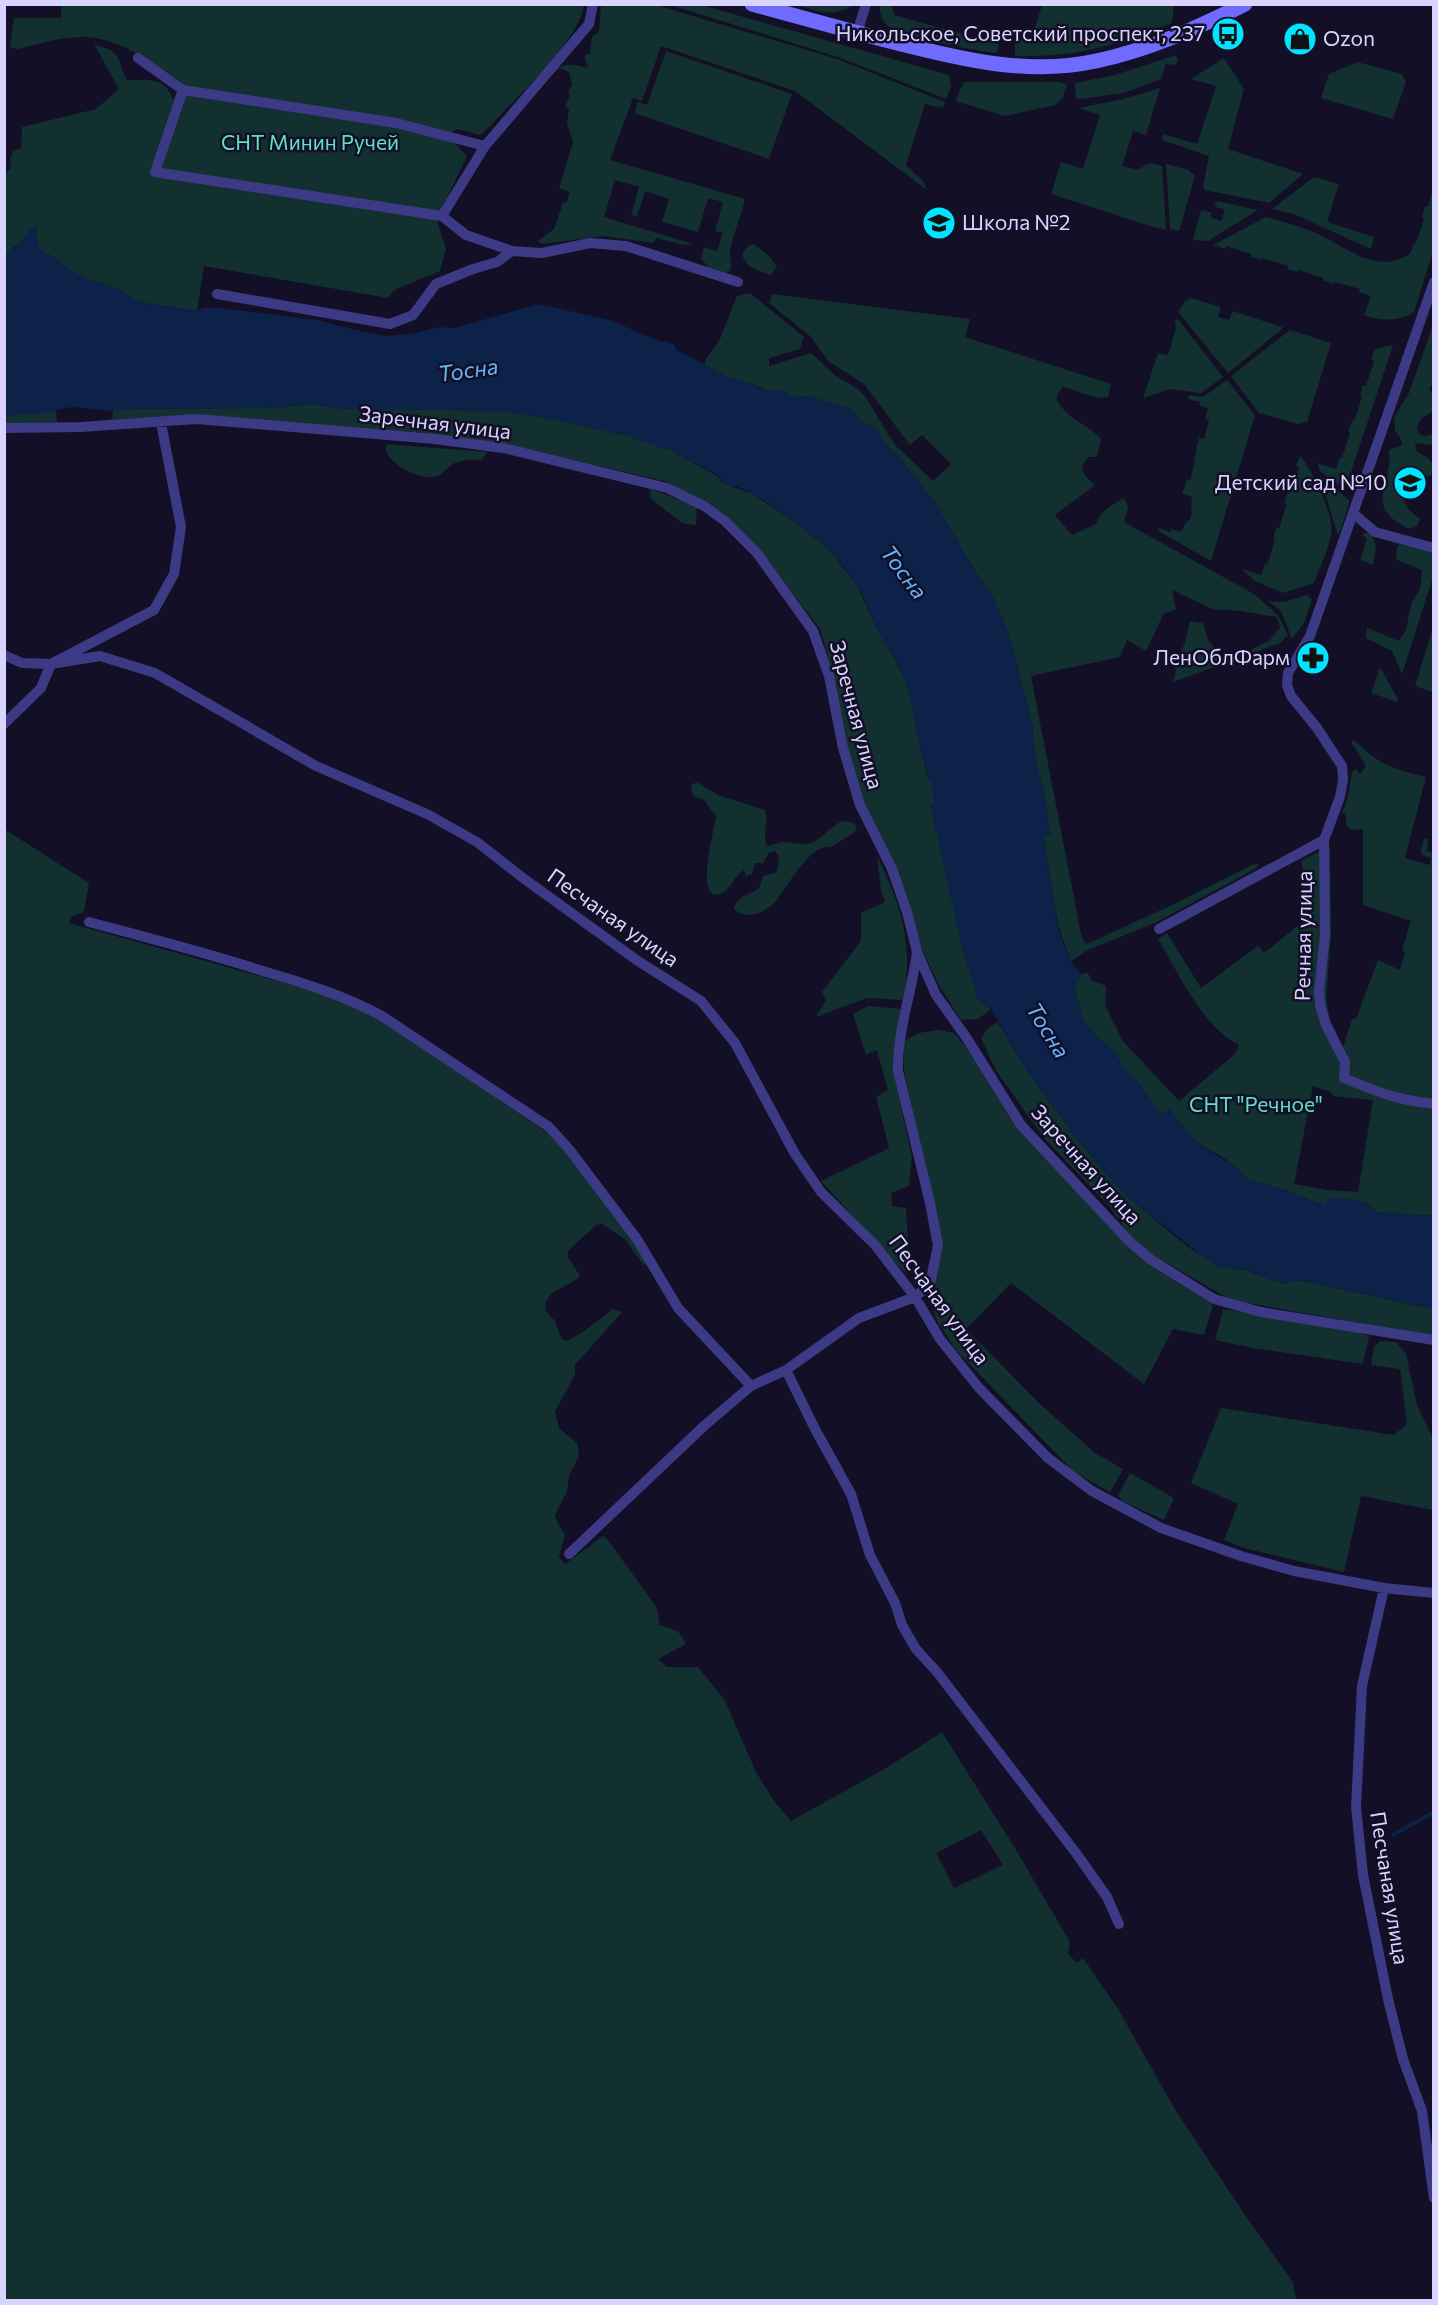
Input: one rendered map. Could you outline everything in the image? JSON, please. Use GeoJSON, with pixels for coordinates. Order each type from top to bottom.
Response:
{"type":"FeatureCollection","features":[{"type":"Feature","properties":{"kind":"main road"},"geometry":{"type":"LineString","coordinates":[[752,4],[962,59],[1004,65],[1050,67],[1126,54],[1179,35],[1245,4]]}},
{"type":"Feature","properties":{"kind":"street"},"geometry":{"type":"LineString","coordinates":[[442,216],[485,146],[589,24],[594,4]]}},
{"type":"Feature","properties":{"kind":"street"},"geometry":{"type":"LineString","coordinates":[[857,33],[866,4]]}},
{"type":"Feature","properties":{"kind":"street"},"geometry":{"type":"LineString","coordinates":[[138,58],[183,90],[396,123],[485,146]]}},
{"type":"Feature","properties":{"kind":"street"},"geometry":{"type":"LineString","coordinates":[[183,90],[155,172],[442,216],[466,236],[512,251],[542,253],[590,243],[626,246],[738,282]]}},
{"type":"Feature","properties":{"kind":"street"},"geometry":{"type":"LineString","coordinates":[[217,294],[390,324],[412,315],[436,284],[455,275],[497,262],[512,251]]}},
{"type":"Feature","properties":{"kind":"street"},"geometry":{"type":"LineString","coordinates":[[1159,929],[1324,840],[1340,797],[1343,780],[1342,766],[1317,728],[1291,696],[1287,685],[1288,673],[1310,636],[1434,282]]}},
{"type":"Feature","properties":{"kind":"street","name":"Заречная улица"},"geometry":{"type":"LineString","coordinates":[[4,428],[81,427],[196,419],[435,440],[503,448],[667,488],[704,506],[718,516],[757,553],[813,631],[829,676],[843,748],[860,805],[892,869],[907,912],[917,952],[936,995],[966,1037],[1021,1125],[1129,1241],[1150,1259],[1214,1299],[1261,1312],[1434,1340]]}},
{"type":"Feature","properties":{"kind":"street"},"geometry":{"type":"LineString","coordinates":[[4,724],[41,688],[51,664],[154,610],[174,574],[181,527],[161,423]]}},
{"type":"Feature","properties":{"kind":"street"},"geometry":{"type":"LineString","coordinates":[[1353,513],[1375,532],[1434,548]]}},
{"type":"Feature","properties":{"kind":"street","name":"Песчаная улица"},"geometry":{"type":"LineString","coordinates":[[4,655],[22,663],[51,664],[100,656],[155,673],[316,766],[427,814],[477,842],[638,961],[700,1001],[735,1043],[795,1154],[821,1192],[875,1245],[915,1297],[940,1339],[979,1388],[1047,1458],[1092,1491],[1161,1528],[1241,1556],[1294,1571],[1384,1588],[1362,1686],[1356,1807],[1363,1875],[1388,1999],[1403,2059],[1422,2111],[1434,2198]]}},
{"type":"Feature","properties":{"kind":"street","name":"Речная улица"},"geometry":{"type":"LineString","coordinates":[[1324,840],[1325,935],[1320,1005],[1326,1025],[1345,1062],[1344,1078],[1404,1101],[1434,1104]]}},
{"type":"Feature","properties":{"kind":"street"},"geometry":{"type":"LineString","coordinates":[[89,922],[236,962],[335,993],[356,1002],[382,1016],[549,1127],[606,1196],[637,1239],[678,1308],[751,1386]]}},
{"type":"Feature","properties":{"kind":"street"},"geometry":{"type":"LineString","coordinates":[[569,1554],[704,1426],[751,1386],[786,1370],[859,1318],[915,1297],[930,1284],[938,1245],[898,1071],[898,1051],[914,981],[917,952]]}},
{"type":"Feature","properties":{"kind":"street"},"geometry":{"type":"LineString","coordinates":[[786,1370],[814,1429],[851,1494],[870,1555],[895,1603],[902,1625],[916,1649],[1076,1853],[1107,1897],[1119,1924]]}},
{"type":"Feature","properties":{"kind":"street"},"geometry":{"type":"LineString","coordinates":[[1384,1588],[1434,1593]]}},
{"type":"Feature","properties":{"kind":"green space","name":"СНТ Минин Ручей"},"geometry":{"type":"Polygon","coordinates":[[[61,4],[584,5],[579,20],[559,52],[491,125],[480,135],[458,129],[452,132],[451,139],[467,156],[439,215],[438,224],[446,249],[440,271],[394,290],[388,298],[204,266],[197,311],[149,304],[135,300],[125,292],[90,281],[39,249],[36,238],[38,228],[5,254],[4,175],[11,168],[10,159],[13,151],[21,148],[22,127],[96,109],[119,89],[94,44],[110,50],[117,56],[127,80],[149,80],[160,83],[170,92],[173,100],[181,82],[136,53],[99,39],[69,38],[18,49],[10,48],[14,18],[61,18],[61,4]]]}},
{"type":"Feature","properties":{"kind":"green space"},"geometry":{"type":"Polygon","coordinates":[[[1042,4],[1174,5],[1172,23],[1133,38],[1058,55],[1015,56],[1015,41],[1032,38],[1042,4]]]}},
{"type":"Feature","properties":{"kind":"green space"},"geometry":{"type":"Polygon","coordinates":[[[601,5],[656,5],[837,59],[945,102],[943,108],[925,104],[906,165],[922,180],[927,190],[795,91],[661,46],[642,101],[633,98],[610,160],[745,199],[731,245],[730,271],[726,273],[708,267],[701,258],[704,247],[717,251],[723,233],[715,231],[723,202],[708,198],[698,232],[662,222],[669,199],[645,191],[637,217],[631,215],[639,187],[615,180],[604,217],[693,244],[684,245],[656,238],[654,243],[604,236],[542,244],[538,241],[554,229],[563,203],[566,203],[570,192],[559,188],[573,142],[567,123],[569,109],[565,106],[570,97],[568,91],[572,84],[569,72],[560,68],[551,74],[559,68],[567,65],[586,68],[588,66],[584,56],[590,53],[592,37],[599,31],[601,5]]]}},
{"type":"Feature","properties":{"kind":"green space"},"geometry":{"type":"Polygon","coordinates":[[[670,5],[701,5],[946,74],[949,75],[951,87],[946,99],[838,57],[670,5]]]}},
{"type":"Feature","properties":{"kind":"green space"},"geometry":{"type":"Polygon","coordinates":[[[797,5],[852,5],[839,12],[832,12],[797,5]]]}},
{"type":"Feature","properties":{"kind":"green space"},"geometry":{"type":"Polygon","coordinates":[[[880,5],[891,5],[894,15],[999,44],[997,52],[938,42],[895,30],[884,22],[880,5]]]}},
{"type":"Feature","properties":{"kind":"green space"},"geometry":{"type":"Polygon","coordinates":[[[666,51],[792,94],[769,159],[634,113],[638,102],[647,105],[666,51]]]}},
{"type":"Feature","properties":{"kind":"green space"},"geometry":{"type":"Polygon","coordinates":[[[1176,55],[1178,60],[1176,65],[1166,64],[1161,79],[1124,93],[1076,98],[1075,83],[1115,75],[1176,55]]]}},
{"type":"Feature","properties":{"kind":"green space"},"geometry":{"type":"Polygon","coordinates":[[[1224,58],[1244,89],[1228,149],[1303,174],[1269,203],[1205,190],[1203,186],[1209,156],[1162,140],[1163,134],[1197,144],[1216,86],[1191,79],[1224,58]]]}},
{"type":"Feature","properties":{"kind":"green space"},"geometry":{"type":"Polygon","coordinates":[[[1357,62],[1402,74],[1406,82],[1393,119],[1321,98],[1329,74],[1357,62]]]}},
{"type":"Feature","properties":{"kind":"green space"},"geometry":{"type":"Polygon","coordinates":[[[964,82],[1059,82],[1067,84],[1062,99],[1055,105],[1005,116],[955,101],[964,82]]]}},
{"type":"Feature","properties":{"kind":"green space"},"geometry":{"type":"Polygon","coordinates":[[[1160,88],[1146,135],[1133,131],[1122,166],[1137,170],[1150,163],[1162,166],[1166,230],[1051,194],[1061,162],[1083,169],[1100,115],[1079,108],[1123,99],[1160,88]]]}},
{"type":"Feature","properties":{"kind":"green space"},"geometry":{"type":"Polygon","coordinates":[[[1166,164],[1189,170],[1195,176],[1179,231],[1170,229],[1166,164]]]}},
{"type":"Feature","properties":{"kind":"green space"},"geometry":{"type":"Polygon","coordinates":[[[1314,177],[1339,184],[1327,222],[1374,237],[1371,249],[1294,214],[1272,209],[1314,177]]]}},
{"type":"Feature","properties":{"kind":"green space"},"geometry":{"type":"Polygon","coordinates":[[[1433,189],[1433,251],[1414,312],[1402,318],[1383,319],[1364,315],[1371,296],[1359,292],[1360,289],[1335,282],[1334,284],[1299,270],[1298,272],[1287,269],[1288,266],[1263,258],[1262,260],[1251,257],[1251,254],[1227,246],[1226,249],[1213,245],[1266,217],[1314,232],[1364,258],[1386,262],[1398,260],[1410,254],[1416,243],[1424,219],[1422,218],[1425,206],[1428,207],[1433,189]]]}},
{"type":"Feature","properties":{"kind":"green space"},"geometry":{"type":"Polygon","coordinates":[[[1217,201],[1258,210],[1208,241],[1193,240],[1200,212],[1203,210],[1212,213],[1210,217],[1221,221],[1225,210],[1214,206],[1217,201]]]}},
{"type":"Feature","properties":{"kind":"green space"},"geometry":{"type":"Polygon","coordinates":[[[754,244],[777,266],[771,275],[754,269],[744,260],[742,255],[744,251],[754,244]]]}},
{"type":"Feature","properties":{"kind":"green space"},"geometry":{"type":"Polygon","coordinates":[[[750,293],[804,337],[800,349],[769,358],[769,366],[811,353],[836,376],[858,389],[895,445],[933,481],[951,464],[922,435],[910,445],[864,384],[828,361],[810,336],[769,303],[772,294],[970,319],[965,337],[1111,384],[1108,397],[1091,396],[1062,387],[1056,398],[1065,412],[1101,439],[1097,457],[1088,457],[1082,467],[1085,476],[1095,485],[1055,515],[1072,535],[1096,524],[1104,511],[1124,498],[1128,507],[1124,522],[1254,594],[1278,615],[1288,635],[1280,643],[1173,682],[1176,671],[1174,665],[1185,643],[1190,621],[1203,623],[1209,642],[1229,661],[1270,640],[1280,627],[1277,617],[1212,609],[1172,590],[1176,610],[1164,613],[1146,651],[1127,640],[1120,657],[1031,676],[1082,939],[1087,944],[1256,863],[1258,865],[1255,869],[1155,923],[1088,950],[1071,961],[1060,931],[1051,884],[1044,836],[1050,834],[1044,793],[1035,758],[1032,723],[1009,634],[993,598],[934,501],[881,439],[875,427],[864,424],[849,408],[807,396],[794,398],[782,391],[767,391],[704,365],[720,339],[737,296],[750,293]]]}},
{"type":"Feature","properties":{"kind":"green space"},"geometry":{"type":"Polygon","coordinates":[[[1191,298],[1221,307],[1218,317],[1229,320],[1233,311],[1282,327],[1282,329],[1228,373],[1178,312],[1185,301],[1191,298]]]}},
{"type":"Feature","properties":{"kind":"green space"},"geometry":{"type":"Polygon","coordinates":[[[1178,319],[1223,377],[1201,393],[1170,389],[1143,398],[1158,353],[1167,355],[1169,352],[1176,328],[1175,320],[1178,319]]]}},
{"type":"Feature","properties":{"kind":"green space"},"geometry":{"type":"Polygon","coordinates":[[[1433,325],[1433,382],[1429,390],[1433,393],[1433,411],[1421,419],[1417,427],[1420,435],[1433,434],[1433,445],[1415,443],[1417,452],[1431,461],[1433,471],[1430,476],[1414,471],[1407,472],[1402,480],[1404,501],[1420,519],[1417,526],[1409,529],[1386,512],[1383,494],[1389,450],[1402,445],[1395,431],[1394,417],[1409,393],[1433,325]]]}},
{"type":"Feature","properties":{"kind":"green space"},"geometry":{"type":"Polygon","coordinates":[[[1290,330],[1331,343],[1307,422],[1298,424],[1259,413],[1231,376],[1290,330]]]}},
{"type":"Feature","properties":{"kind":"green space"},"geometry":{"type":"Polygon","coordinates":[[[1393,345],[1345,490],[1320,471],[1317,463],[1336,469],[1340,457],[1342,458],[1350,433],[1348,432],[1362,397],[1360,396],[1363,385],[1366,386],[1374,361],[1371,360],[1375,349],[1393,345]]]}},
{"type":"Feature","properties":{"kind":"green space"},"geometry":{"type":"Polygon","coordinates":[[[1227,380],[1255,415],[1211,561],[1158,531],[1159,528],[1170,532],[1171,529],[1181,532],[1193,510],[1191,509],[1192,497],[1182,494],[1187,479],[1190,480],[1192,474],[1199,438],[1204,439],[1209,420],[1205,419],[1208,408],[1199,405],[1200,402],[1188,399],[1189,395],[1203,397],[1227,380]]]}},
{"type":"Feature","properties":{"kind":"green space"},"geometry":{"type":"Polygon","coordinates":[[[314,404],[333,408],[504,411],[624,435],[672,451],[719,477],[722,483],[751,493],[795,522],[828,548],[856,584],[905,678],[920,748],[928,777],[932,782],[935,804],[931,805],[962,946],[978,1000],[991,1009],[978,1019],[961,1020],[940,987],[922,950],[860,795],[851,764],[831,666],[820,629],[760,551],[726,515],[699,498],[664,481],[495,442],[405,431],[375,431],[198,416],[112,420],[113,411],[130,409],[266,408],[314,404]]]}},
{"type":"Feature","properties":{"kind":"green space"},"geometry":{"type":"Polygon","coordinates":[[[56,410],[57,422],[5,425],[4,416],[56,410]]]}},
{"type":"Feature","properties":{"kind":"green space"},"geometry":{"type":"Polygon","coordinates":[[[386,444],[487,452],[482,460],[457,462],[440,475],[428,477],[412,473],[396,464],[386,451],[386,444]]]}},
{"type":"Feature","properties":{"kind":"green space"},"geometry":{"type":"Polygon","coordinates":[[[1300,456],[1310,471],[1326,505],[1330,516],[1331,534],[1314,583],[1283,593],[1255,581],[1242,569],[1261,575],[1265,564],[1267,565],[1275,540],[1273,539],[1276,528],[1279,528],[1287,504],[1284,503],[1288,492],[1291,492],[1299,468],[1296,466],[1300,456]]]}},
{"type":"Feature","properties":{"kind":"green space"},"geometry":{"type":"Polygon","coordinates":[[[1320,476],[1350,501],[1339,534],[1337,533],[1320,476]]]}},
{"type":"Feature","properties":{"kind":"green space"},"geometry":{"type":"Polygon","coordinates":[[[650,489],[697,506],[696,525],[682,523],[651,499],[650,489]]]}},
{"type":"Feature","properties":{"kind":"green space"},"geometry":{"type":"Polygon","coordinates":[[[1365,533],[1372,536],[1375,544],[1373,565],[1360,560],[1367,539],[1362,535],[1365,533]]]}},
{"type":"Feature","properties":{"kind":"green space"},"geometry":{"type":"Polygon","coordinates":[[[1400,544],[1433,554],[1433,577],[1402,674],[1392,651],[1366,638],[1367,628],[1399,641],[1406,630],[1412,600],[1420,588],[1422,570],[1399,561],[1396,557],[1400,544]]]}},
{"type":"Feature","properties":{"kind":"green space"},"geometry":{"type":"Polygon","coordinates":[[[1307,595],[1312,599],[1304,623],[1292,639],[1281,611],[1268,601],[1284,602],[1307,595]]]}},
{"type":"Feature","properties":{"kind":"green space"},"geometry":{"type":"Polygon","coordinates":[[[1434,628],[1433,692],[1415,686],[1434,628]]]}},
{"type":"Feature","properties":{"kind":"green space"},"geometry":{"type":"Polygon","coordinates":[[[1380,667],[1398,699],[1397,702],[1371,693],[1380,667]]]}},
{"type":"Feature","properties":{"kind":"green space","name":"СНТ \"Речное\""},"geometry":{"type":"Polygon","coordinates":[[[1354,740],[1387,765],[1426,777],[1405,858],[1430,865],[1431,858],[1422,855],[1421,851],[1424,838],[1428,839],[1427,851],[1434,853],[1433,1216],[1377,1212],[1365,1203],[1347,1199],[1329,1198],[1326,1204],[1321,1204],[1285,1190],[1248,1180],[1227,1160],[1196,1142],[1170,1110],[1161,1115],[1138,1081],[1125,1070],[1113,1050],[1099,1039],[1084,1021],[1075,991],[1082,974],[1088,973],[1091,980],[1106,986],[1105,1005],[1123,1041],[1179,1101],[1235,1054],[1239,1045],[1226,1037],[1203,1013],[1158,939],[1167,933],[1201,988],[1258,946],[1264,953],[1312,914],[1301,861],[1330,846],[1331,936],[1326,999],[1330,1019],[1343,1047],[1352,1019],[1356,1019],[1378,960],[1400,970],[1405,953],[1402,950],[1411,921],[1363,905],[1363,829],[1352,830],[1347,827],[1345,813],[1342,813],[1352,772],[1356,769],[1360,774],[1366,766],[1351,742],[1354,740]],[[1313,1086],[1294,1184],[1327,1190],[1358,1192],[1373,1100],[1333,1096],[1331,1092],[1313,1086]]]}},
{"type":"Feature","properties":{"kind":"green space"},"geometry":{"type":"Polygon","coordinates":[[[697,782],[718,795],[765,810],[767,846],[783,842],[802,844],[813,842],[834,826],[845,821],[857,826],[855,832],[831,847],[815,852],[807,859],[771,906],[755,914],[743,914],[734,908],[736,903],[759,888],[763,876],[775,873],[779,856],[775,851],[769,853],[763,863],[755,863],[752,874],[746,876],[744,870],[725,891],[713,894],[708,888],[707,877],[716,816],[704,800],[693,796],[691,785],[697,782]]]}},
{"type":"Feature","properties":{"kind":"green space"},"geometry":{"type":"Polygon","coordinates":[[[4,829],[89,883],[84,912],[71,917],[69,923],[335,997],[381,1018],[556,1139],[630,1230],[647,1266],[642,1263],[625,1239],[602,1224],[596,1225],[568,1251],[568,1257],[580,1276],[553,1293],[546,1303],[545,1310],[555,1321],[562,1340],[567,1341],[613,1309],[622,1312],[575,1365],[575,1374],[555,1412],[559,1428],[577,1443],[579,1456],[569,1476],[567,1491],[555,1515],[565,1534],[559,1557],[565,1564],[603,1536],[608,1540],[657,1608],[660,1625],[678,1631],[686,1644],[658,1659],[667,1667],[698,1667],[724,1699],[756,1772],[774,1801],[791,1821],[888,1767],[942,1732],[1013,1845],[1070,1942],[1068,1954],[1077,1963],[1083,1958],[1118,2009],[1176,2111],[1247,2218],[1293,2282],[1296,2300],[5,2300],[4,829]],[[981,1830],[936,1853],[954,1888],[1003,1865],[981,1830]]]}},
{"type":"Feature","properties":{"kind":"green space"},"geometry":{"type":"Polygon","coordinates":[[[877,856],[893,892],[903,926],[907,961],[904,1000],[867,998],[816,1017],[826,1000],[822,992],[861,941],[861,913],[885,902],[881,891],[877,856]]]}},
{"type":"Feature","properties":{"kind":"green space"},"geometry":{"type":"Polygon","coordinates":[[[868,1006],[902,1009],[895,1041],[893,1070],[912,1157],[909,1186],[891,1193],[892,1206],[906,1208],[910,1271],[904,1272],[821,1181],[889,1148],[876,1097],[888,1090],[877,1050],[866,1055],[853,1014],[868,1006]]]}},
{"type":"Feature","properties":{"kind":"green space"},"geometry":{"type":"Polygon","coordinates":[[[998,1022],[1028,1072],[1100,1167],[1130,1199],[1188,1247],[1219,1267],[1244,1270],[1284,1284],[1298,1280],[1433,1309],[1433,1336],[1231,1300],[1151,1254],[1129,1235],[1109,1206],[1043,1137],[995,1069],[981,1038],[988,1028],[998,1022]]]}},
{"type":"Feature","properties":{"kind":"green space"},"geometry":{"type":"Polygon","coordinates":[[[938,1030],[954,1033],[1034,1145],[1146,1262],[1213,1305],[1204,1335],[1173,1329],[1144,1384],[1011,1283],[966,1329],[1040,1404],[1095,1453],[1123,1469],[1110,1492],[1074,1472],[955,1349],[937,1321],[930,1298],[940,1252],[930,1188],[904,1072],[904,1041],[919,1033],[938,1030]]]}},
{"type":"Feature","properties":{"kind":"green space"},"geometry":{"type":"Polygon","coordinates":[[[1223,1309],[1336,1326],[1369,1336],[1363,1364],[1253,1348],[1215,1340],[1223,1309]]]}},
{"type":"Feature","properties":{"kind":"green space"},"geometry":{"type":"Polygon","coordinates":[[[1380,1341],[1396,1342],[1406,1354],[1417,1405],[1433,1439],[1433,1510],[1361,1496],[1344,1572],[1244,1548],[1224,1540],[1238,1504],[1191,1483],[1221,1408],[1394,1435],[1407,1424],[1400,1369],[1371,1365],[1374,1347],[1380,1341]]]}},
{"type":"Feature","properties":{"kind":"green space"},"geometry":{"type":"Polygon","coordinates":[[[1130,1473],[1174,1498],[1164,1520],[1122,1501],[1118,1495],[1130,1473]]]}},
{"type":"Feature","properties":{"kind":"water","name":"Тосна"},"geometry":{"type":"Polygon","coordinates":[[[31,228],[38,228],[36,238],[39,249],[73,272],[149,304],[197,311],[204,308],[219,308],[319,320],[385,336],[410,334],[439,327],[454,328],[539,304],[609,320],[675,345],[675,349],[726,376],[753,384],[760,389],[782,391],[794,398],[807,396],[849,408],[864,424],[875,427],[881,439],[934,501],[993,598],[1009,634],[1032,723],[1035,758],[1044,793],[1050,835],[1044,837],[1055,911],[1066,950],[1073,964],[1082,974],[1075,991],[1084,1021],[1099,1039],[1113,1050],[1125,1070],[1138,1081],[1161,1115],[1170,1109],[1196,1142],[1232,1163],[1248,1180],[1285,1190],[1321,1204],[1326,1204],[1329,1198],[1347,1199],[1365,1203],[1377,1212],[1433,1216],[1433,1309],[1299,1280],[1284,1284],[1245,1270],[1219,1267],[1130,1199],[1100,1167],[1028,1072],[991,1009],[978,1000],[962,946],[930,805],[935,804],[934,796],[905,680],[855,583],[835,557],[804,528],[755,495],[726,484],[719,476],[672,451],[624,435],[504,411],[359,409],[333,408],[314,404],[266,408],[113,411],[71,407],[43,413],[5,416],[5,254],[16,247],[31,228]]]}},
{"type":"Feature","properties":{"kind":"waterway"},"geometry":{"type":"LineString","coordinates":[[1393,1835],[1434,1812]]}},
{"type":"Feature","properties":{"kind":"place","name":"Никольское, Советский проспект, 237"},"geometry":{"type":"Point","coordinates":[1228,34]}},
{"type":"Feature","properties":{"kind":"place","name":"Ozon"},"geometry":{"type":"Point","coordinates":[1300,39]}},
{"type":"Feature","properties":{"kind":"place","name":"Школа №2"},"geometry":{"type":"Point","coordinates":[939,223]}},
{"type":"Feature","properties":{"kind":"place","name":"Детский сад №10"},"geometry":{"type":"Point","coordinates":[1410,483]}},
{"type":"Feature","properties":{"kind":"place","name":"ЛенОблФарм"},"geometry":{"type":"Point","coordinates":[1313,658]}}]}
